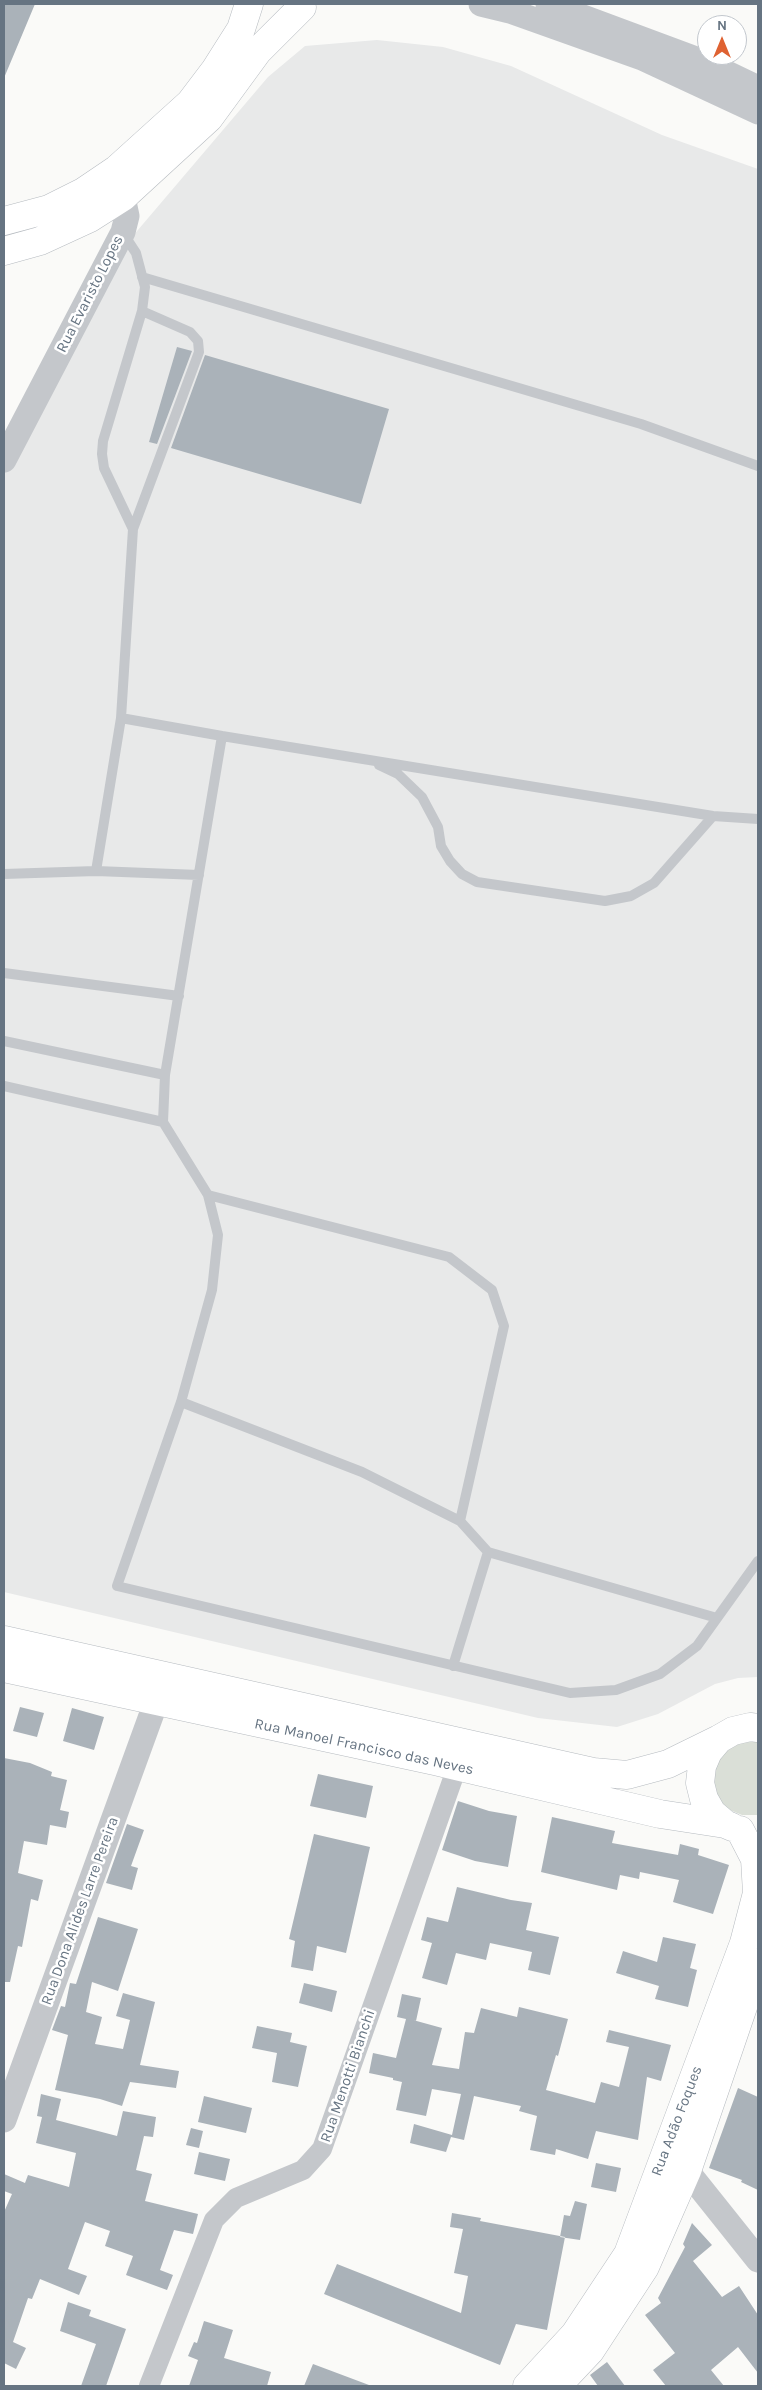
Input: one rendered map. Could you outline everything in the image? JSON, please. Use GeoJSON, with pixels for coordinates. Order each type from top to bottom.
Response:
{"type":"FeatureCollection","features":[{"type":"Feature","properties":{"kind":"main road"},"geometry":{"type":"LineString","coordinates":[[4,221],[48,209],[83,192],[117,169],[190,103],[215,70],[241,29],[249,4]]}},
{"type":"Feature","properties":{"kind":"main road"},"geometry":{"type":"LineString","coordinates":[[4,251],[40,241],[90,218],[123,197],[209,118],[258,51],[297,5]]}},
{"type":"Feature","properties":{"kind":"main road","name":"Rua Manoel Francisco das Neves"},"geometry":{"type":"LineString","coordinates":[[4,1640],[593,1772],[628,1775],[660,1766],[734,1731],[755,1727]]}},
{"type":"Feature","properties":{"kind":"main road","name":"Rua Manoel Francisco das Neves"},"geometry":{"type":"LineString","coordinates":[[4,1668],[457,1767],[660,1814],[741,1828]]}},
{"type":"Feature","properties":{"kind":"main road","name":"Rua Adão Foques"},"geometry":{"type":"LineString","coordinates":[[527,2386],[575,2334],[628,2254],[744,1943],[757,1893],[755,1859],[741,1828],[712,1813],[704,1799],[700,1783],[702,1766],[708,1752],[719,1739]]}},
{"type":"Feature","properties":{"kind":"main road","name":"Rua Adão Foques"},"geometry":{"type":"LineString","coordinates":[[557,2386],[590,2351],[646,2267],[687,2171],[758,1963]]}},
{"type":"Feature","properties":{"kind":"street"},"geometry":{"type":"LineString","coordinates":[[481,4],[510,11],[642,58],[758,112]]}},
{"type":"Feature","properties":{"kind":"street"},"geometry":{"type":"LineString","coordinates":[[548,4],[704,62],[758,88]]}},
{"type":"Feature","properties":{"kind":"street","name":"Rua Evaristo Lopes"},"geometry":{"type":"LineString","coordinates":[[4,460],[123,232],[127,216],[123,197]]}},
{"type":"Feature","properties":{"kind":"street","name":"Rua Dona Alides Larre Pereira"},"geometry":{"type":"LineString","coordinates":[[4,2120],[156,1702]]}},
{"type":"Feature","properties":{"kind":"street","name":"Rua Menotti Bianchi"},"geometry":{"type":"LineString","coordinates":[[149,2386],[214,2220],[236,2198],[303,2170],[322,2149],[457,1767]]}},
{"type":"Feature","properties":{"kind":"street"},"geometry":{"type":"LineString","coordinates":[[687,2171],[758,2260]]}},
{"type":"Feature","properties":{"kind":"lane"},"geometry":{"type":"LineString","coordinates":[[123,232],[136,253],[142,277],[144,288],[142,311],[103,441],[102,454],[104,468],[133,529]]}},
{"type":"Feature","properties":{"kind":"lane"},"geometry":{"type":"LineString","coordinates":[[142,277],[641,424],[758,466]]}},
{"type":"Feature","properties":{"kind":"lane"},"geometry":{"type":"LineString","coordinates":[[96,871],[121,718],[133,529],[199,352],[198,340],[190,332],[142,311]]}},
{"type":"Feature","properties":{"kind":"lane"},"geometry":{"type":"LineString","coordinates":[[121,718],[713,816],[758,819]]}},
{"type":"Feature","properties":{"kind":"lane"},"geometry":{"type":"LineString","coordinates":[[222,736],[166,1075],[162,1122],[208,1195],[218,1235],[212,1290],[181,1402],[117,1586],[570,1693],[616,1690],[660,1674],[697,1646],[758,1561]]}},
{"type":"Feature","properties":{"kind":"lane"},"geometry":{"type":"LineString","coordinates":[[368,759],[398,774],[422,797],[438,827],[442,846],[450,862],[462,874],[477,882],[606,901],[631,896],[654,883],[713,816]]}},
{"type":"Feature","properties":{"kind":"lane"},"geometry":{"type":"LineString","coordinates":[[4,874],[96,871],[199,875]]}},
{"type":"Feature","properties":{"kind":"lane"},"geometry":{"type":"LineString","coordinates":[[4,973],[179,996]]}},
{"type":"Feature","properties":{"kind":"lane"},"geometry":{"type":"LineString","coordinates":[[4,1041],[166,1075]]}},
{"type":"Feature","properties":{"kind":"lane"},"geometry":{"type":"LineString","coordinates":[[4,1086],[162,1122]]}},
{"type":"Feature","properties":{"kind":"lane"},"geometry":{"type":"LineString","coordinates":[[208,1195],[449,1257],[492,1290],[504,1326],[460,1521]]}},
{"type":"Feature","properties":{"kind":"lane"},"geometry":{"type":"LineString","coordinates":[[181,1402],[362,1472],[460,1521],[488,1552],[717,1618]]}},
{"type":"Feature","properties":{"kind":"lane"},"geometry":{"type":"LineString","coordinates":[[453,1666],[488,1552]]}},
{"type":"Feature","properties":{"kind":"shaded area"},"geometry":{"type":"Polygon","coordinates":[[[377,40],[443,47],[511,66],[662,135],[758,169],[758,1677],[738,1678],[715,1684],[658,1714],[617,1727],[538,1718],[4,1592],[4,468],[126,244],[268,77],[305,46],[377,40]]]}},
{"type":"Feature","properties":{"kind":"shaded area"},"geometry":{"type":"Polygon","coordinates":[[[758,1735],[758,1815],[742,1815],[730,1810],[720,1802],[714,1791],[712,1765],[725,1744],[758,1735]]]}},
{"type":"Feature","properties":{"kind":"building"},"geometry":{"type":"Polygon","coordinates":[[[4,4],[35,4],[4,78],[4,4]]]}},
{"type":"Feature","properties":{"kind":"building"},"geometry":{"type":"Polygon","coordinates":[[[177,347],[192,351],[157,444],[149,442],[177,347]]]}},
{"type":"Feature","properties":{"kind":"building"},"geometry":{"type":"Polygon","coordinates":[[[205,355],[389,409],[361,504],[171,448],[205,355]]]}},
{"type":"Feature","properties":{"kind":"building"},"geometry":{"type":"Polygon","coordinates":[[[20,1707],[44,1713],[37,1737],[13,1731],[20,1707]]]}},
{"type":"Feature","properties":{"kind":"building"},"geometry":{"type":"Polygon","coordinates":[[[72,1708],[104,1717],[94,1750],[63,1741],[72,1708]]]}},
{"type":"Feature","properties":{"kind":"building"},"geometry":{"type":"Polygon","coordinates":[[[4,1758],[30,1763],[52,1772],[51,1776],[67,1780],[60,1810],[69,1812],[66,1828],[50,1825],[47,1845],[24,1841],[18,1873],[43,1880],[38,1901],[31,1899],[22,1947],[18,1946],[10,1982],[4,1982],[4,1758]]]}},
{"type":"Feature","properties":{"kind":"building"},"geometry":{"type":"Polygon","coordinates":[[[318,1774],[373,1786],[366,1818],[310,1806],[318,1774]]]}},
{"type":"Feature","properties":{"kind":"building"},"geometry":{"type":"Polygon","coordinates":[[[458,1801],[489,1811],[517,1816],[508,1867],[475,1861],[442,1850],[458,1801]]]}},
{"type":"Feature","properties":{"kind":"building"},"geometry":{"type":"Polygon","coordinates":[[[552,1817],[615,1831],[612,1843],[678,1855],[680,1844],[699,1849],[698,1855],[729,1865],[713,1914],[673,1902],[679,1880],[640,1872],[639,1879],[620,1875],[617,1890],[541,1872],[552,1817]]]}},
{"type":"Feature","properties":{"kind":"building"},"geometry":{"type":"Polygon","coordinates":[[[127,1824],[144,1830],[131,1866],[138,1868],[132,1890],[106,1883],[127,1824]]]}},
{"type":"Feature","properties":{"kind":"building"},"geometry":{"type":"Polygon","coordinates":[[[314,1834],[370,1847],[346,1953],[317,1946],[313,1971],[291,1967],[295,1941],[289,1939],[314,1834]]]}},
{"type":"Feature","properties":{"kind":"building"},"geometry":{"type":"Polygon","coordinates":[[[457,1887],[532,1903],[526,1930],[559,1937],[550,1975],[528,1970],[532,1952],[490,1943],[486,1960],[456,1953],[447,1985],[422,1978],[432,1943],[421,1940],[427,1917],[448,1922],[457,1887]]]}},
{"type":"Feature","properties":{"kind":"building"},"geometry":{"type":"Polygon","coordinates":[[[98,1917],[138,1929],[118,1991],[92,1982],[86,2012],[102,2017],[95,2044],[123,2049],[130,2020],[116,2016],[123,1993],[155,2002],[140,2065],[179,2071],[176,2088],[130,2082],[122,2106],[100,2099],[55,2090],[68,2035],[52,2030],[61,2006],[65,2007],[70,1983],[76,1984],[98,1917]]]}},
{"type":"Feature","properties":{"kind":"building"},"geometry":{"type":"Polygon","coordinates":[[[663,1937],[696,1944],[690,1968],[697,1970],[688,2007],[655,1999],[659,1986],[616,1973],[623,1951],[657,1962],[663,1937]]]}},
{"type":"Feature","properties":{"kind":"building"},"geometry":{"type":"Polygon","coordinates":[[[304,1983],[337,1991],[332,2012],[299,2003],[304,1983]]]}},
{"type":"Feature","properties":{"kind":"building"},"geometry":{"type":"Polygon","coordinates":[[[402,1994],[421,1998],[416,2021],[442,2028],[432,2065],[459,2069],[465,2032],[474,2033],[481,2008],[517,2017],[519,2007],[568,2019],[546,2090],[595,2103],[601,2082],[619,2087],[629,2047],[606,2042],[609,2030],[671,2045],[661,2081],[647,2077],[638,2140],[596,2131],[588,2159],[556,2149],[555,2155],[530,2150],[537,2116],[519,2111],[521,2106],[474,2096],[464,2140],[451,2137],[446,2152],[410,2143],[414,2124],[452,2135],[461,2094],[432,2089],[426,2116],[396,2110],[402,2082],[369,2073],[373,2053],[396,2058],[406,2019],[397,2017],[402,1994]]]}},
{"type":"Feature","properties":{"kind":"building"},"geometry":{"type":"Polygon","coordinates":[[[257,2026],[292,2033],[290,2042],[307,2046],[298,2087],[272,2082],[277,2053],[252,2048],[257,2026]]]}},
{"type":"Feature","properties":{"kind":"building"},"geometry":{"type":"Polygon","coordinates":[[[738,2088],[758,2097],[758,2190],[741,2182],[742,2180],[709,2168],[738,2088]]]}},
{"type":"Feature","properties":{"kind":"building"},"geometry":{"type":"Polygon","coordinates":[[[41,2094],[61,2099],[56,2120],[117,2136],[123,2111],[156,2117],[153,2137],[144,2136],[136,2170],[152,2174],[145,2201],[198,2214],[193,2234],[174,2230],[160,2270],[173,2275],[167,2290],[126,2275],[133,2256],[105,2246],[110,2231],[85,2222],[68,2269],[87,2276],[79,2295],[40,2279],[32,2299],[28,2298],[13,2342],[26,2348],[16,2369],[4,2363],[4,2212],[12,2194],[4,2191],[4,2174],[25,2183],[28,2175],[69,2187],[76,2153],[36,2143],[42,2117],[37,2116],[41,2094]]]}},
{"type":"Feature","properties":{"kind":"building"},"geometry":{"type":"Polygon","coordinates":[[[204,2096],[252,2108],[246,2133],[198,2122],[204,2096]]]}},
{"type":"Feature","properties":{"kind":"building"},"geometry":{"type":"Polygon","coordinates":[[[191,2128],[203,2131],[199,2148],[186,2145],[191,2128]]]}},
{"type":"Feature","properties":{"kind":"building"},"geometry":{"type":"Polygon","coordinates":[[[199,2152],[230,2159],[225,2181],[194,2174],[199,2152]]]}},
{"type":"Feature","properties":{"kind":"building"},"geometry":{"type":"Polygon","coordinates":[[[596,2163],[621,2168],[616,2192],[591,2187],[596,2163]]]}},
{"type":"Feature","properties":{"kind":"building"},"geometry":{"type":"Polygon","coordinates":[[[575,2201],[587,2204],[580,2240],[560,2237],[564,2215],[570,2216],[575,2201]]]}},
{"type":"Feature","properties":{"kind":"building"},"geometry":{"type":"Polygon","coordinates":[[[452,2213],[481,2218],[480,2221],[565,2237],[547,2330],[516,2324],[500,2365],[324,2294],[337,2264],[461,2313],[468,2276],[454,2273],[463,2229],[450,2227],[452,2213]]]}},
{"type":"Feature","properties":{"kind":"building"},"geometry":{"type":"Polygon","coordinates":[[[692,2223],[712,2245],[693,2261],[722,2297],[739,2286],[758,2315],[758,2373],[738,2347],[711,2370],[724,2386],[666,2386],[653,2370],[675,2353],[645,2315],[661,2303],[658,2298],[685,2247],[683,2244],[692,2223]]]}},
{"type":"Feature","properties":{"kind":"building"},"geometry":{"type":"Polygon","coordinates":[[[68,2302],[91,2310],[89,2316],[126,2329],[106,2386],[81,2386],[96,2344],[60,2331],[68,2302]]]}},
{"type":"Feature","properties":{"kind":"building"},"geometry":{"type":"Polygon","coordinates":[[[204,2321],[233,2330],[224,2358],[271,2372],[267,2386],[189,2386],[198,2360],[188,2356],[194,2342],[197,2343],[204,2321]]]}},
{"type":"Feature","properties":{"kind":"building"},"geometry":{"type":"Polygon","coordinates":[[[607,2362],[625,2386],[598,2386],[590,2375],[607,2362]]]}},
{"type":"Feature","properties":{"kind":"building"},"geometry":{"type":"Polygon","coordinates":[[[313,2364],[369,2385],[369,2386],[304,2386],[313,2364]]]}}]}
